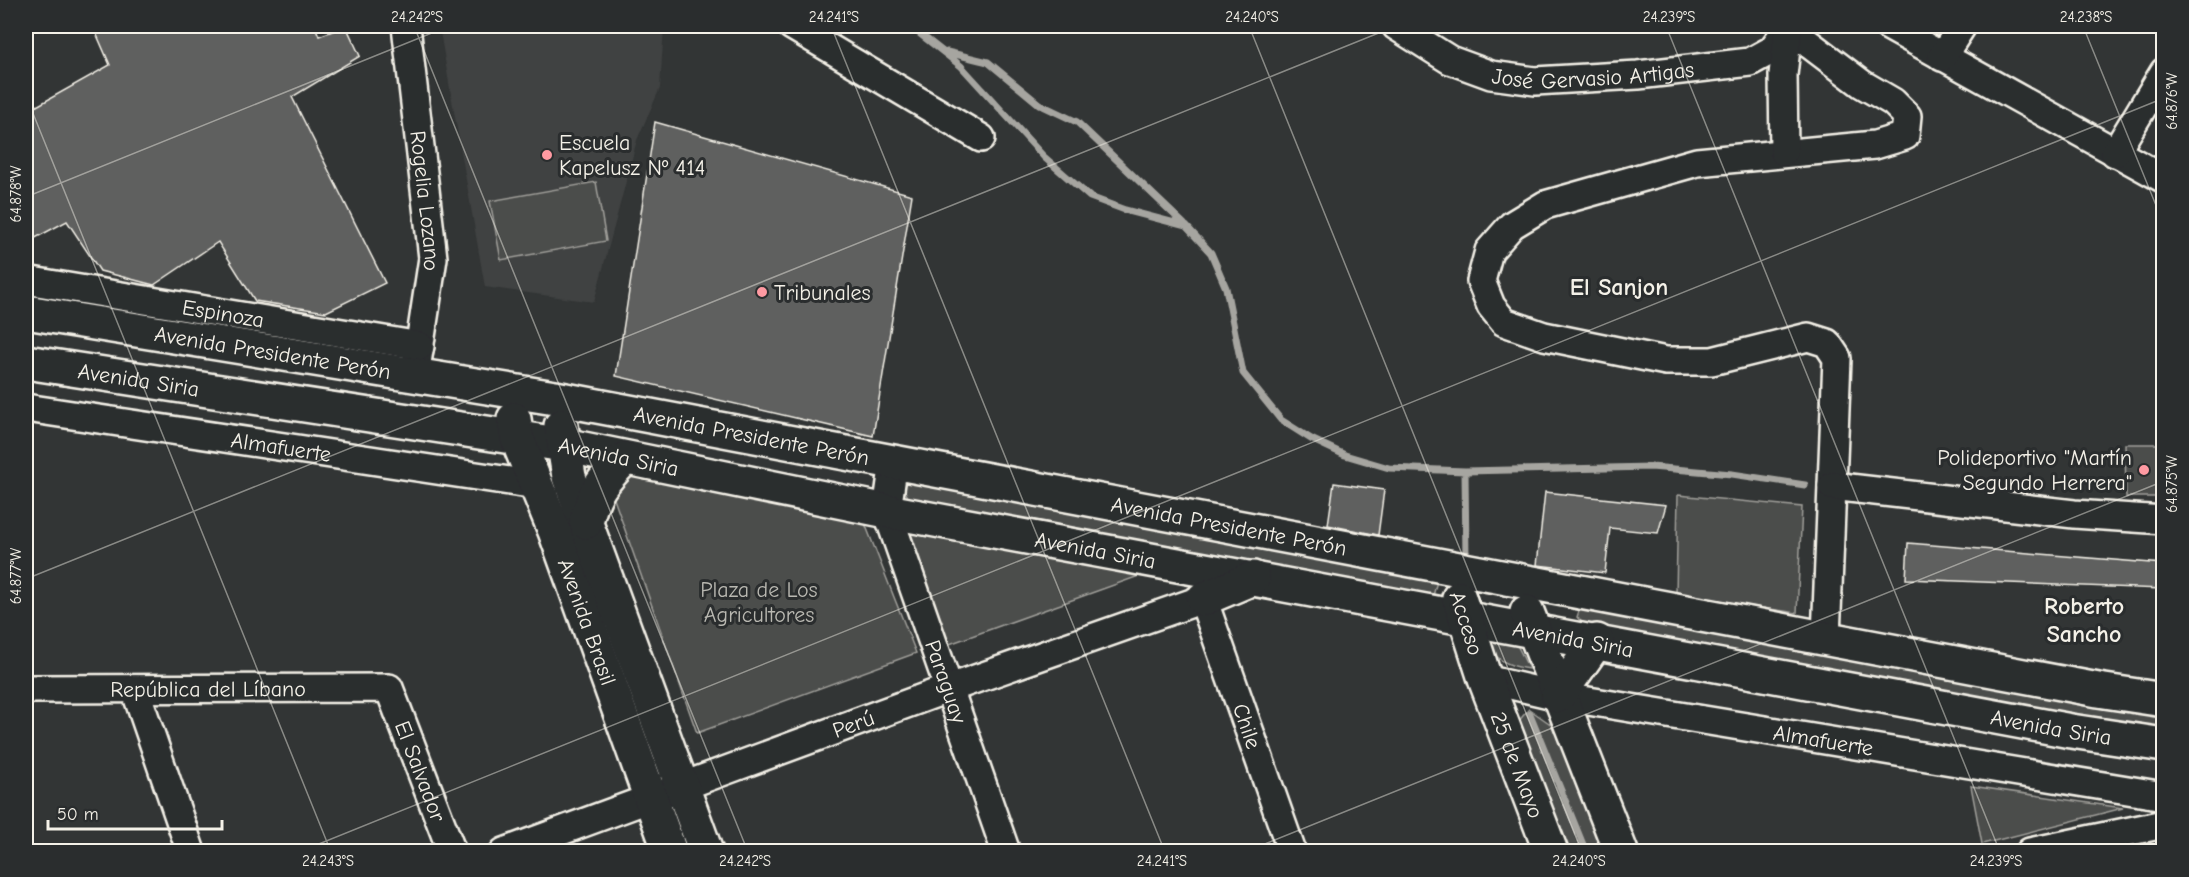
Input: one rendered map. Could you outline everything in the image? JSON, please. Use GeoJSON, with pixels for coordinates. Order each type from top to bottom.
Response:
{"type":"FeatureCollection","features":[{"type":"Feature","properties":{"kind":"main road","name":"Avenida Presidente Perón"},"geometry":{"type":"LineString","coordinates":[[26,312],[418,361],[509,390],[1463,570]]}},
{"type":"Feature","properties":{"kind":"main road","name":"Avenida Siria"},"geometry":{"type":"LineString","coordinates":[[26,362],[564,445],[887,511],[1533,629],[2071,731],[2163,745]]}},
{"type":"Feature","properties":{"kind":"main road","name":"Avenida Brasil"},"geometry":{"type":"LineString","coordinates":[[509,390],[517,438],[555,531],[670,852]]}},
{"type":"Feature","properties":{"kind":"main road","name":"Avenida Brasil"},"geometry":{"type":"LineString","coordinates":[[555,398],[569,477],[706,852]]}},
{"type":"Feature","properties":{"kind":"main road"},"geometry":{"type":"LineString","coordinates":[[586,522],[590,505],[600,484],[624,459]]}},
{"type":"Feature","properties":{"kind":"main road","name":"Avenida Siria"},"geometry":{"type":"LineString","coordinates":[[1463,570],[2098,690],[2163,700]]}},
{"type":"Feature","properties":{"kind":"main road","name":"Acceso"},"geometry":{"type":"LineString","coordinates":[[1463,570],[1465,617],[1485,679]]}},
{"type":"Feature","properties":{"kind":"main road"},"geometry":{"type":"LineString","coordinates":[[1203,600],[1253,578]]}},
{"type":"Feature","properties":{"kind":"main road"},"geometry":{"type":"LineString","coordinates":[[1516,579],[1558,696],[1621,852]]}},
{"type":"Feature","properties":{"kind":"main road"},"geometry":{"type":"LineString","coordinates":[[1558,696],[1597,642]]}},
{"type":"Feature","properties":{"kind":"main road","name":"25 de Mayo"},"geometry":{"type":"LineString","coordinates":[[1485,679],[1551,852]]}},
{"type":"Feature","properties":{"kind":"street","name":"Rogelia Lozano"},"geometry":{"type":"LineString","coordinates":[[406,26],[433,258],[418,361]]}},
{"type":"Feature","properties":{"kind":"street"},"geometry":{"type":"LineString","coordinates":[[792,26],[981,138]]}},
{"type":"Feature","properties":{"kind":"street"},"geometry":{"type":"LineString","coordinates":[[1888,26],[2163,179]]}},
{"type":"Feature","properties":{"kind":"street"},"geometry":{"type":"LineString","coordinates":[[1942,57],[1962,26]]}},
{"type":"Feature","properties":{"kind":"street","name":"José Gervasio Artigas"},"geometry":{"type":"LineString","coordinates":[[1402,27],[1450,60],[1491,75],[1535,81],[1638,75],[1750,62],[1772,50],[1788,27]]}},
{"type":"Feature","properties":{"kind":"street"},"geometry":{"type":"LineString","coordinates":[[1784,152],[1783,75],[1788,27]]}},
{"type":"Feature","properties":{"kind":"street"},"geometry":{"type":"LineString","coordinates":[[1788,27],[1862,84],[1893,102],[1907,116],[1905,136],[1875,145],[1697,162],[1545,205],[1512,225],[1489,252],[1480,281],[1491,306],[1504,322],[1544,336],[1666,361],[1712,362],[1808,337],[1827,343],[1837,358],[1826,638]]}},
{"type":"Feature","properties":{"kind":"street"},"geometry":{"type":"LineString","coordinates":[[2115,153],[2163,72]]}},
{"type":"Feature","properties":{"kind":"street","name":"Espinoza"},"geometry":{"type":"LineString","coordinates":[[26,280],[418,361]]}},
{"type":"Feature","properties":{"kind":"street","name":"Almafuerte"},"geometry":{"type":"LineString","coordinates":[[26,408],[536,485]]}},
{"type":"Feature","properties":{"kind":"street"},"geometry":{"type":"LineString","coordinates":[[887,511],[894,461]]}},
{"type":"Feature","properties":{"kind":"street"},"geometry":{"type":"LineString","coordinates":[[1832,486],[2074,514],[2163,520]]}},
{"type":"Feature","properties":{"kind":"street","name":"Paraguay"},"geometry":{"type":"LineString","coordinates":[[887,511],[947,689],[1006,852]]}},
{"type":"Feature","properties":{"kind":"street","name":"Perú"},"geometry":{"type":"LineString","coordinates":[[504,852],[947,689],[1203,600]]}},
{"type":"Feature","properties":{"kind":"street","name":"Chile"},"geometry":{"type":"LineString","coordinates":[[1203,600],[1292,852]]}},
{"type":"Feature","properties":{"kind":"street","name":"Almafuerte"},"geometry":{"type":"LineString","coordinates":[[1485,679],[1558,696],[2163,796]]}},
{"type":"Feature","properties":{"kind":"street","name":"República del Líbano"},"geometry":{"type":"LineString","coordinates":[[26,689],[389,688]]}},
{"type":"Feature","properties":{"kind":"street","name":"El Salvador"},"geometry":{"type":"LineString","coordinates":[[389,688],[452,852]]}},
{"type":"Feature","properties":{"kind":"street"},"geometry":{"type":"LineString","coordinates":[[135,689],[191,852]]}},
{"type":"Feature","properties":{"kind":"street"},"geometry":{"type":"LineString","coordinates":[[2030,852],[2163,824]]}},
{"type":"Feature","properties":{"kind":"shaded area","name":"Escuela Kapelusz Nº 414"},"geometry":{"type":"Polygon","coordinates":[[[439,26],[664,26],[660,88],[637,140],[594,302],[485,287],[439,26]]]}},
{"type":"Feature","properties":{"kind":"green space"},"geometry":{"type":"Polygon","coordinates":[[[596,182],[606,241],[501,260],[490,201],[596,182]]]}},
{"type":"Feature","properties":{"kind":"green space","name":"Polideportivo \"Martín Segundo Herrera\""},"geometry":{"type":"Polygon","coordinates":[[[2125,444],[2163,444],[2163,497],[2126,497],[2125,444]]]}},
{"type":"Feature","properties":{"kind":"green space","name":"Plaza de Los Agricultores"},"geometry":{"type":"Polygon","coordinates":[[[627,472],[862,516],[916,653],[697,733],[613,496],[627,472]]]}},
{"type":"Feature","properties":{"kind":"green space"},"geometry":{"type":"Polygon","coordinates":[[[907,481],[1437,581],[1433,596],[1428,598],[909,499],[904,489],[907,481]]]}},
{"type":"Feature","properties":{"kind":"green space"},"geometry":{"type":"Polygon","coordinates":[[[1678,495],[1802,507],[1797,613],[1676,595],[1678,495]]]}},
{"type":"Feature","properties":{"kind":"green space"},"geometry":{"type":"Polygon","coordinates":[[[901,526],[1150,572],[941,647],[901,526]]]}},
{"type":"Feature","properties":{"kind":"green space"},"geometry":{"type":"Polygon","coordinates":[[[1585,608],[2163,711],[2163,734],[1584,625],[1577,617],[1579,611],[1585,608]]]}},
{"type":"Feature","properties":{"kind":"green space"},"geometry":{"type":"Polygon","coordinates":[[[1481,638],[1514,639],[1529,669],[1513,666],[1501,660],[1481,638]]]}},
{"type":"Feature","properties":{"kind":"green space"},"geometry":{"type":"Polygon","coordinates":[[[1529,709],[1556,728],[1607,851],[1568,851],[1516,724],[1529,709]]]}},
{"type":"Feature","properties":{"kind":"green space"},"geometry":{"type":"Polygon","coordinates":[[[1971,786],[2123,808],[1982,844],[1971,786]]]}},
{"type":"Feature","properties":{"kind":"building"},"geometry":{"type":"Polygon","coordinates":[[[93,26],[315,26],[319,36],[346,26],[360,56],[292,97],[385,283],[326,312],[255,301],[218,242],[154,285],[100,271],[67,221],[26,243],[26,112],[110,65],[93,26]]]}},
{"type":"Feature","properties":{"kind":"building","name":"Tribunales"},"geometry":{"type":"Polygon","coordinates":[[[655,122],[912,195],[873,436],[616,376],[655,122]]]}},
{"type":"Feature","properties":{"kind":"building"},"geometry":{"type":"Polygon","coordinates":[[[1334,483],[1384,490],[1378,535],[1328,525],[1334,483]]]}},
{"type":"Feature","properties":{"kind":"building"},"geometry":{"type":"Polygon","coordinates":[[[1545,492],[1666,505],[1658,533],[1610,528],[1605,573],[1537,565],[1545,492]]]}},
{"type":"Feature","properties":{"kind":"building"},"geometry":{"type":"Polygon","coordinates":[[[1908,543],[2163,564],[2163,589],[1906,579],[1908,543]]]}},
{"type":"Feature","properties":{"kind":"waterway"},"geometry":{"type":"LineString","coordinates":[[910,26],[961,66],[1044,157],[1090,197],[1125,210],[1186,226],[1211,253],[1226,288],[1243,373],[1281,420],[1311,439],[1345,455],[1389,468],[1465,471],[1651,467],[1732,474],[1805,485]]}},
{"type":"Feature","properties":{"kind":"waterway"},"geometry":{"type":"LineString","coordinates":[[947,52],[988,62],[1039,104],[1077,122],[1184,224]]}},
{"type":"Feature","properties":{"kind":"waterway"},"geometry":{"type":"LineString","coordinates":[[1465,471],[1466,559]]}},
{"type":"Feature","properties":{"kind":"waterway"},"geometry":{"type":"LineString","coordinates":[[1530,714],[1586,852]]}},
{"type":"Feature","properties":{"kind":"place","name":"Escuela Kapelusz Nº 414"},"geometry":{"type":"Point","coordinates":[547,155]}},
{"type":"Feature","properties":{"kind":"place","name":"Tribunales"},"geometry":{"type":"Point","coordinates":[762,292]}},
{"type":"Feature","properties":{"kind":"place","name":"Polideportivo \"Martín Segundo Herrera\""},"geometry":{"type":"Point","coordinates":[2144,470]}},
{"type":"Feature","properties":{"kind":"district","name":"El Sanjon"},"geometry":{"type":"Point","coordinates":[1619,287]}},
{"type":"Feature","properties":{"kind":"district","name":"Roberto Sancho"},"geometry":{"type":"Point","coordinates":[2084,620]}}]}
